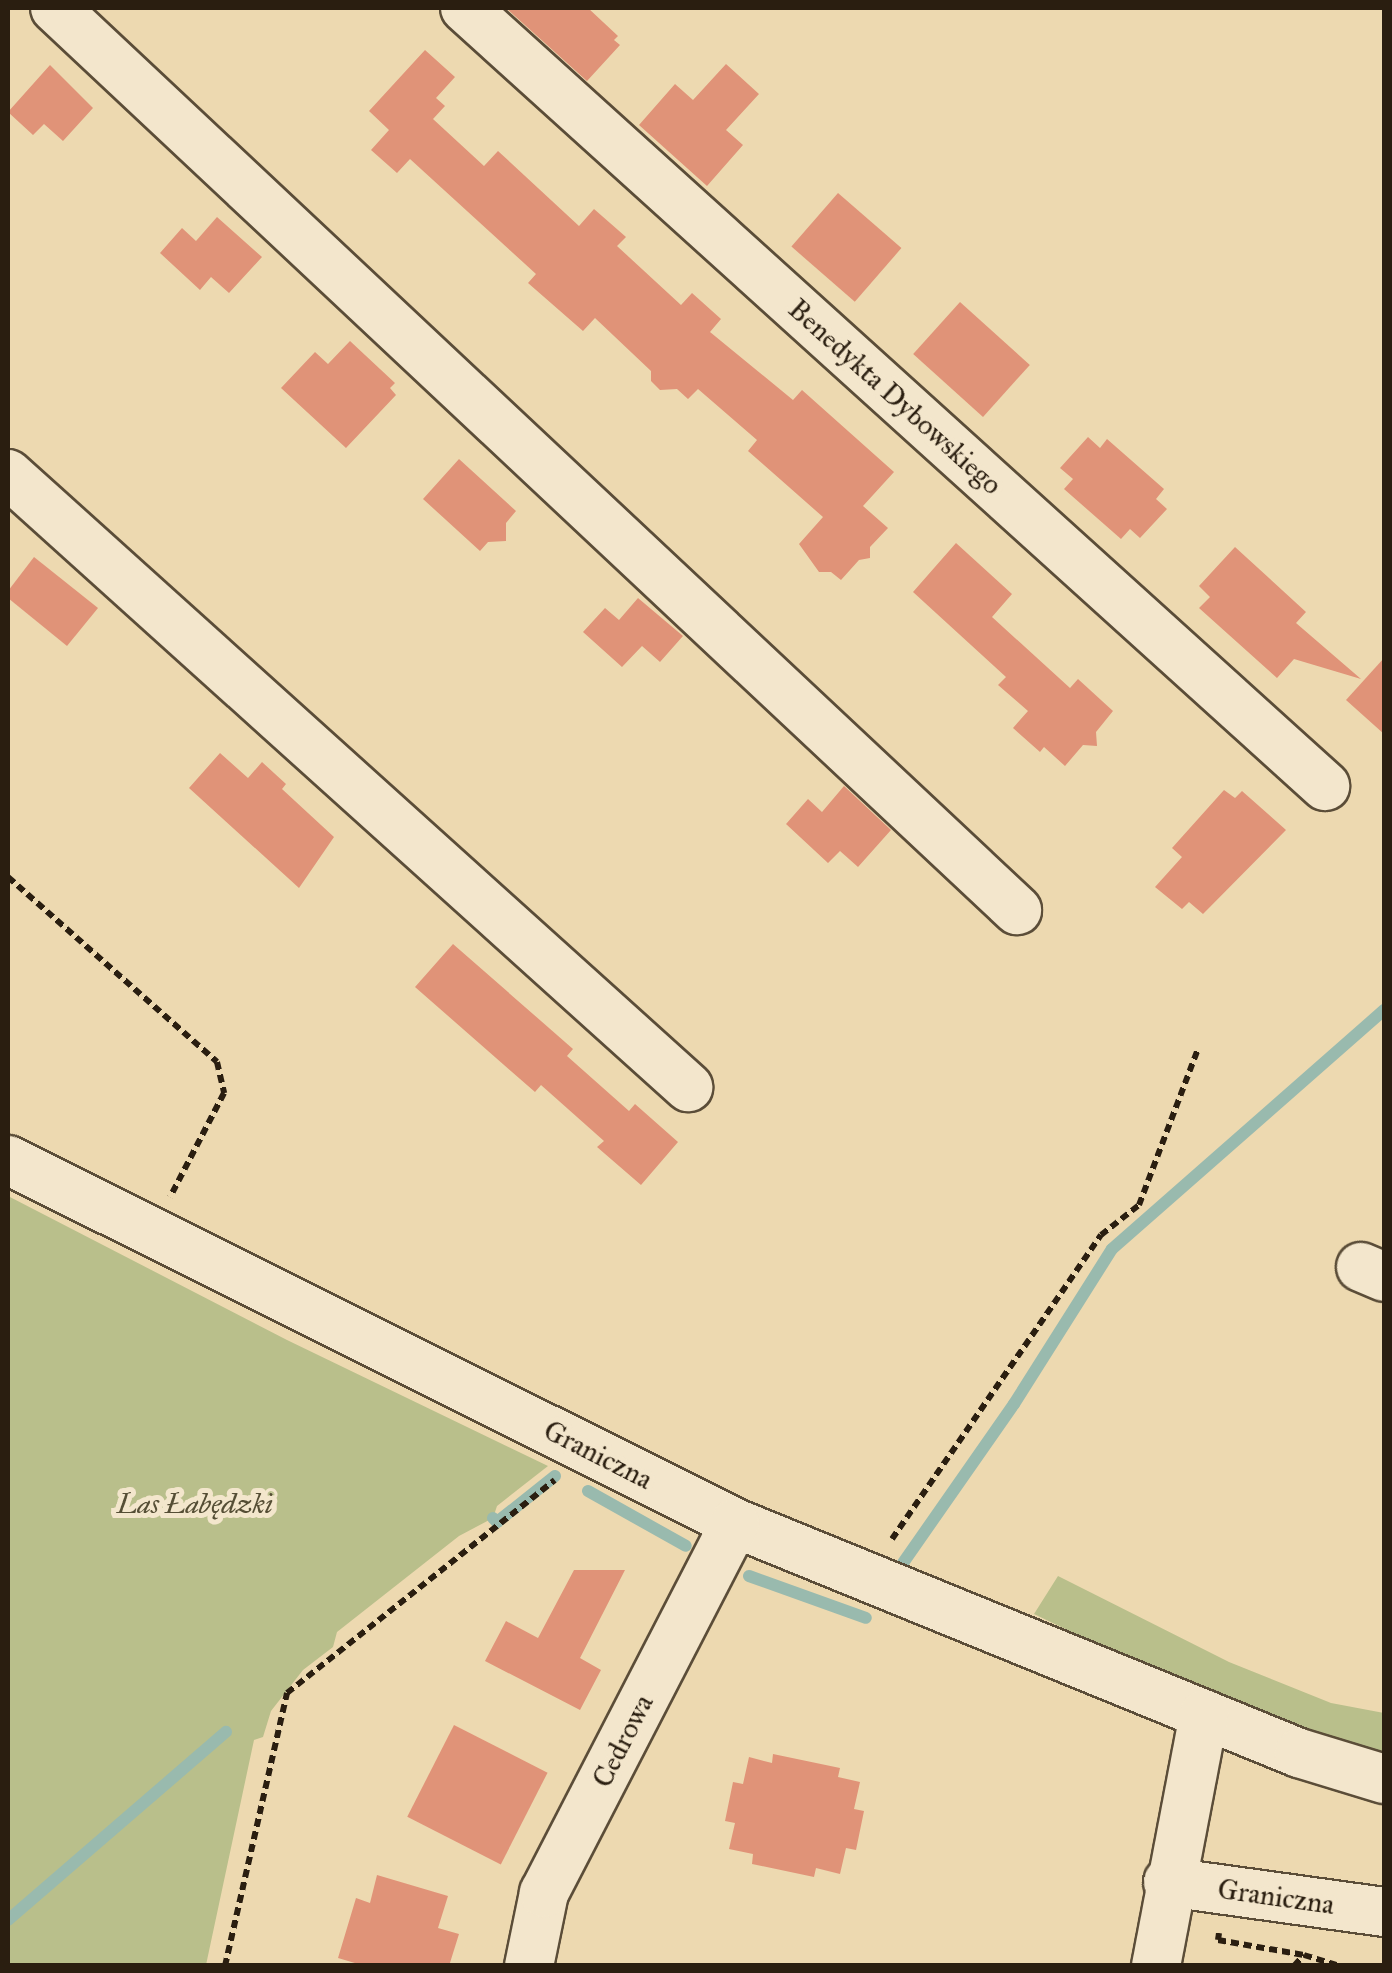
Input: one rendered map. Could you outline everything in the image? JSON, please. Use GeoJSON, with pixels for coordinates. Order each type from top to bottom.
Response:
{"type":"FeatureCollection","features":[{"type":"Feature","properties":{"kind":"street"},"geometry":{"type":"LineString","coordinates":[[55,8],[1017,910]]}},
{"type":"Feature","properties":{"kind":"street","name":"Benedykta Dybowskiego"},"geometry":{"type":"LineString","coordinates":[[465,8],[1325,786]]}},
{"type":"Feature","properties":{"kind":"street"},"geometry":{"type":"LineString","coordinates":[[8,474],[688,1086]]}},
{"type":"Feature","properties":{"kind":"street","name":"Graniczna"},"geometry":{"type":"LineString","coordinates":[[8,1160],[735,1524],[1204,1715],[1299,1752],[1384,1779]]}},
{"type":"Feature","properties":{"kind":"street","name":"Cedrowa"},"geometry":{"type":"LineString","coordinates":[[529,1966],[544,1893],[735,1524]]}},
{"type":"Feature","properties":{"kind":"street"},"geometry":{"type":"LineString","coordinates":[[1156,1966],[1168,1882],[1204,1715]]}},
{"type":"Feature","properties":{"kind":"street","name":"Graniczna"},"geometry":{"type":"LineString","coordinates":[[1168,1882],[1384,1912]]}},
{"type":"Feature","properties":{"kind":"path"},"geometry":{"type":"LineString","coordinates":[[8,877],[217,1062],[224,1092],[152,1234]]}},
{"type":"Feature","properties":{"kind":"path"},"geometry":{"type":"LineString","coordinates":[[865,1577],[1101,1235],[1139,1205],[1198,1049]]}},
{"type":"Feature","properties":{"kind":"path"},"geometry":{"type":"LineString","coordinates":[[225,1966],[287,1693],[591,1452]]}},
{"type":"Feature","properties":{"kind":"path"},"geometry":{"type":"LineString","coordinates":[[1294,1966],[1304,1955],[1340,1966]]}},
{"type":"Feature","properties":{"kind":"green space","name":"Las Łabędzki"},"geometry":{"type":"Polygon","coordinates":[[[8,1196],[287,1340],[548,1466],[497,1506],[493,1518],[459,1536],[337,1632],[333,1647],[303,1670],[271,1711],[263,1737],[254,1740],[206,1965],[8,1965],[8,1196]]]}},
{"type":"Feature","properties":{"kind":"green space"},"geometry":{"type":"Polygon","coordinates":[[[1058,1576],[1229,1662],[1331,1703],[1384,1713],[1384,1758],[1134,1662],[1034,1614],[1058,1576]]]}},
{"type":"Feature","properties":{"kind":"building"},"geometry":{"type":"Polygon","coordinates":[[[506,8],[588,8],[618,36],[614,40],[620,45],[587,81],[506,8]]]}},
{"type":"Feature","properties":{"kind":"building"},"geometry":{"type":"Polygon","coordinates":[[[425,50],[455,77],[436,98],[445,106],[433,119],[484,166],[498,151],[579,226],[594,209],[626,237],[617,246],[681,305],[692,293],[721,319],[710,332],[793,400],[802,390],[894,472],[863,506],[888,528],[870,547],[870,558],[859,560],[841,580],[831,572],[819,572],[799,544],[823,517],[748,451],[757,440],[698,389],[688,399],[677,389],[660,390],[651,381],[651,371],[595,318],[583,331],[528,283],[536,274],[410,159],[397,173],[371,150],[389,130],[369,111],[425,50]]]}},
{"type":"Feature","properties":{"kind":"building"},"geometry":{"type":"Polygon","coordinates":[[[726,64],[759,94],[726,130],[743,145],[707,186],[639,125],[675,84],[693,100],[726,64]]]}},
{"type":"Feature","properties":{"kind":"building"},"geometry":{"type":"Polygon","coordinates":[[[50,65],[93,108],[63,141],[44,124],[33,135],[8,112],[50,65]]]}},
{"type":"Feature","properties":{"kind":"building"},"geometry":{"type":"Polygon","coordinates":[[[838,193],[901,248],[855,302],[791,247],[838,193]]]}},
{"type":"Feature","properties":{"kind":"building"},"geometry":{"type":"Polygon","coordinates":[[[217,217],[262,257],[229,293],[211,277],[200,290],[160,253],[182,228],[196,241],[217,217]]]}},
{"type":"Feature","properties":{"kind":"building"},"geometry":{"type":"Polygon","coordinates":[[[960,302],[1030,365],[983,417],[913,354],[960,302]]]}},
{"type":"Feature","properties":{"kind":"building"},"geometry":{"type":"Polygon","coordinates":[[[350,341],[395,383],[390,388],[396,395],[346,448],[281,388],[315,352],[328,364],[350,341]]]}},
{"type":"Feature","properties":{"kind":"building"},"geometry":{"type":"Polygon","coordinates":[[[1088,437],[1100,448],[1107,439],[1164,489],[1156,499],[1167,509],[1140,538],[1130,529],[1121,539],[1064,489],[1073,479],[1060,468],[1088,437]]]}},
{"type":"Feature","properties":{"kind":"building"},"geometry":{"type":"Polygon","coordinates":[[[459,459],[516,511],[506,523],[506,541],[488,542],[480,551],[423,499],[459,459]]]}},
{"type":"Feature","properties":{"kind":"building"},"geometry":{"type":"Polygon","coordinates":[[[956,543],[1012,594],[992,617],[1070,688],[1078,679],[1113,711],[1096,732],[1097,746],[1083,745],[1065,766],[1044,747],[1040,752],[1013,728],[1028,711],[998,685],[1006,677],[913,592],[956,543]]]}},
{"type":"Feature","properties":{"kind":"building"},"geometry":{"type":"Polygon","coordinates":[[[1235,547],[1306,612],[1296,623],[1361,679],[1294,659],[1277,678],[1199,608],[1210,597],[1199,586],[1235,547]]]}},
{"type":"Feature","properties":{"kind":"building"},"geometry":{"type":"Polygon","coordinates":[[[34,557],[98,608],[67,646],[8,598],[8,591],[34,557]]]}},
{"type":"Feature","properties":{"kind":"building"},"geometry":{"type":"Polygon","coordinates":[[[638,598],[683,636],[660,662],[642,646],[622,667],[583,632],[605,608],[619,620],[638,598]]]}},
{"type":"Feature","properties":{"kind":"building"},"geometry":{"type":"Polygon","coordinates":[[[1384,658],[1384,734],[1346,700],[1384,658]]]}},
{"type":"Feature","properties":{"kind":"building"},"geometry":{"type":"Polygon","coordinates":[[[220,753],[248,778],[262,762],[286,784],[282,789],[334,837],[299,888],[189,788],[220,753]]]}},
{"type":"Feature","properties":{"kind":"building"},"geometry":{"type":"Polygon","coordinates":[[[844,786],[891,830],[858,867],[840,851],[828,863],[786,824],[808,799],[822,812],[844,786]]]}},
{"type":"Feature","properties":{"kind":"building"},"geometry":{"type":"Polygon","coordinates":[[[1224,790],[1235,798],[1242,791],[1286,830],[1203,914],[1189,902],[1182,909],[1155,887],[1182,857],[1172,848],[1224,790]]]}},
{"type":"Feature","properties":{"kind":"building"},"geometry":{"type":"Polygon","coordinates":[[[453,944],[573,1049],[567,1056],[629,1111],[635,1104],[678,1142],[641,1185],[597,1147],[604,1141],[541,1085],[535,1092],[415,987],[453,944]]]}},
{"type":"Feature","properties":{"kind":"building"},"geometry":{"type":"Polygon","coordinates":[[[574,1570],[625,1570],[580,1658],[601,1670],[580,1710],[485,1661],[506,1621],[538,1638],[574,1570]]]}},
{"type":"Feature","properties":{"kind":"building"},"geometry":{"type":"Polygon","coordinates":[[[454,1725],[548,1773],[501,1864],[407,1817],[454,1725]]]}},
{"type":"Feature","properties":{"kind":"building"},"geometry":{"type":"Polygon","coordinates":[[[773,1754],[840,1768],[838,1777],[860,1782],[854,1809],[864,1811],[856,1850],[846,1848],[840,1874],[816,1868],[814,1877],[752,1864],[753,1854],[729,1849],[735,1823],[725,1821],[733,1782],[743,1784],[749,1757],[772,1763],[773,1754]]]}},
{"type":"Feature","properties":{"kind":"building"},"geometry":{"type":"Polygon","coordinates":[[[377,1875],[448,1896],[438,1928],[459,1934],[449,1966],[365,1966],[338,1958],[356,1898],[370,1903],[377,1875]]]}},
{"type":"Feature","properties":{"kind":"waterway"},"geometry":{"type":"LineString","coordinates":[[903,1563],[1014,1404],[1112,1249],[1384,1010]]}},
{"type":"Feature","properties":{"kind":"waterway"},"geometry":{"type":"LineString","coordinates":[[493,1518],[497,1522],[555,1476]]}},
{"type":"Feature","properties":{"kind":"waterway"},"geometry":{"type":"LineString","coordinates":[[588,1491],[686,1546]]}},
{"type":"Feature","properties":{"kind":"waterway"},"geometry":{"type":"LineString","coordinates":[[749,1576],[866,1618]]}},
{"type":"Feature","properties":{"kind":"waterway"},"geometry":{"type":"LineString","coordinates":[[8,1920],[226,1732]]}}]}
